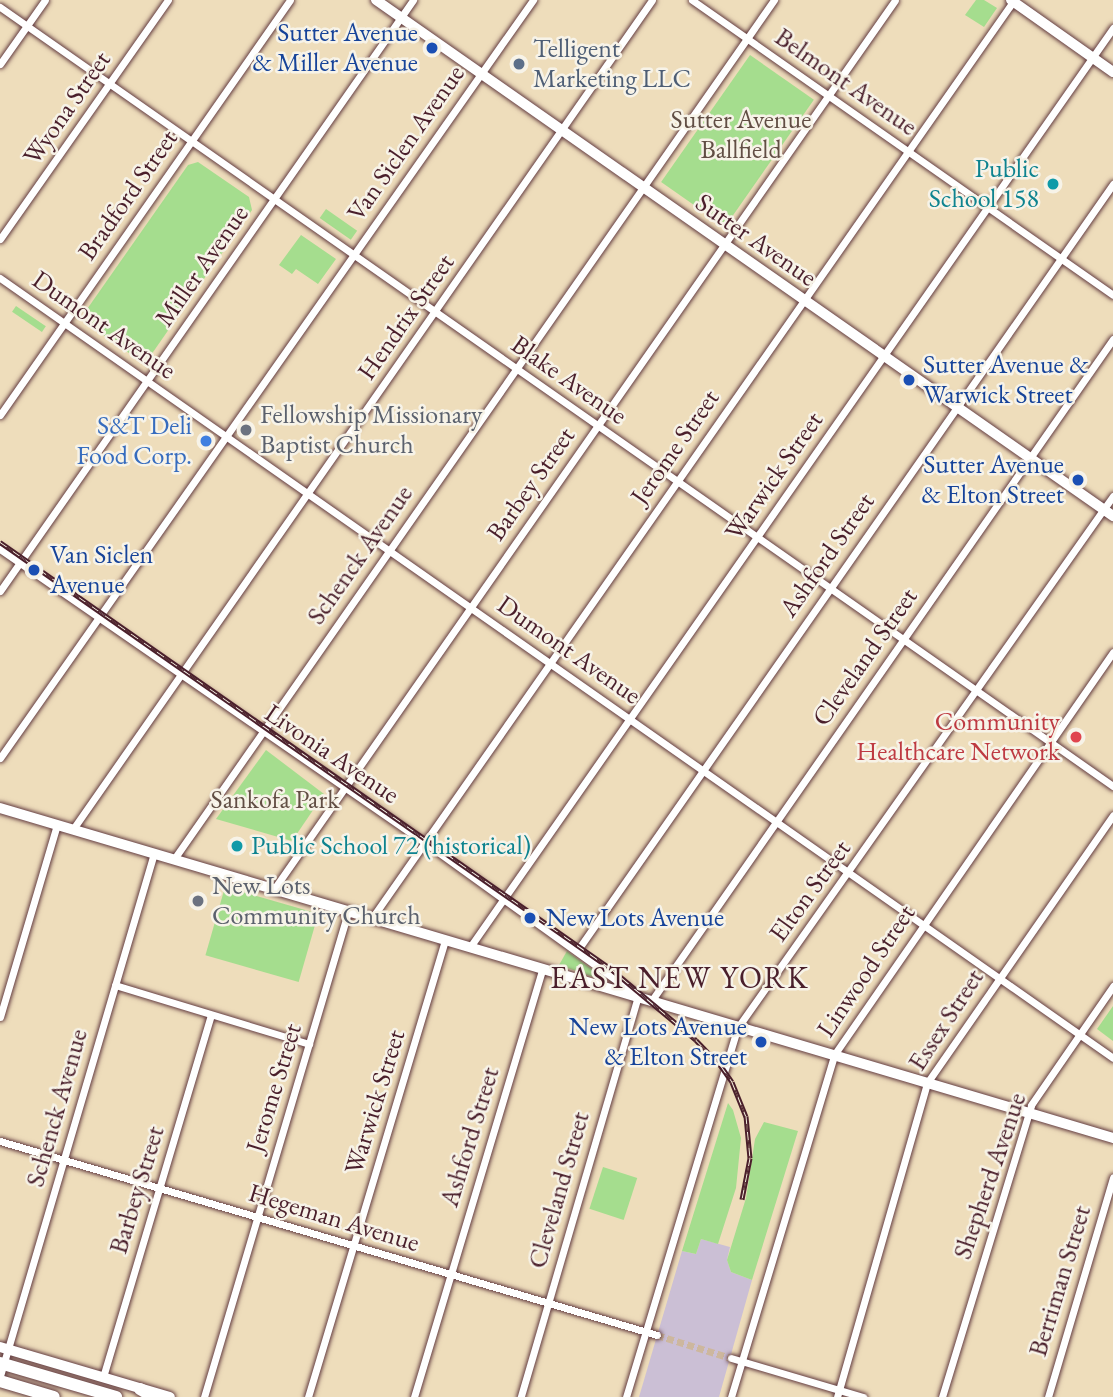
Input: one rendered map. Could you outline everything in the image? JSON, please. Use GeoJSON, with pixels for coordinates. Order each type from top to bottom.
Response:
{"type":"FeatureCollection","features":[{"type":"Feature","properties":{"kind":"highway"},"geometry":{"type":"LineString","coordinates":[[1,1367],[116,1397]]}},
{"type":"Feature","properties":{"kind":"highway"},"geometry":{"type":"LineString","coordinates":[[0,1381],[54,1397]]}},
{"type":"Feature","properties":{"kind":"highway"},"geometry":{"type":"LineString","coordinates":[[140,1388],[154,1397]]}},
{"type":"Feature","properties":{"kind":"street"},"geometry":{"type":"LineString","coordinates":[[0,64],[44,0]]}},
{"type":"Feature","properties":{"kind":"street","name":"Wyona Street"},"geometry":{"type":"LineString","coordinates":[[0,239],[167,0]]}},
{"type":"Feature","properties":{"kind":"street","name":"Bradford Street"},"geometry":{"type":"LineString","coordinates":[[0,415],[290,0]]}},
{"type":"Feature","properties":{"kind":"street","name":"Sutter Avenue"},"geometry":{"type":"LineString","coordinates":[[376,0],[1113,516]]}},
{"type":"Feature","properties":{"kind":"street","name":"Miller Avenue"},"geometry":{"type":"LineString","coordinates":[[0,591],[414,0]]}},
{"type":"Feature","properties":{"kind":"street","name":"Van Siclen Avenue"},"geometry":{"type":"LineString","coordinates":[[0,758],[533,0]]}},
{"type":"Feature","properties":{"kind":"street","name":"Hendrix Street"},"geometry":{"type":"LineString","coordinates":[[73,829],[652,0]]}},
{"type":"Feature","properties":{"kind":"street","name":"Belmont Avenue"},"geometry":{"type":"LineString","coordinates":[[692,0],[1113,295]]}},
{"type":"Feature","properties":{"kind":"street","name":"Schenck Avenue"},"geometry":{"type":"LineString","coordinates":[[174,859],[774,0]]}},
{"type":"Feature","properties":{"kind":"street","name":"Barbey Street"},"geometry":{"type":"LineString","coordinates":[[274,889],[895,0]]}},
{"type":"Feature","properties":{"kind":"street"},"geometry":{"type":"LineString","coordinates":[[1012,0],[1113,72]]}},
{"type":"Feature","properties":{"kind":"street","name":"Jerome Street"},"geometry":{"type":"LineString","coordinates":[[372,918],[1012,0]]}},
{"type":"Feature","properties":{"kind":"street","name":"Blake Avenue"},"geometry":{"type":"LineString","coordinates":[[0,8],[1113,786]]}},
{"type":"Feature","properties":{"kind":"street","name":"Warwick Street"},"geometry":{"type":"LineString","coordinates":[[470,947],[1113,28]]}},
{"type":"Feature","properties":{"kind":"street","name":"Ashford Street"},"geometry":{"type":"LineString","coordinates":[[577,951],[1113,184]]}},
{"type":"Feature","properties":{"kind":"street","name":"Dumont Avenue"},"geometry":{"type":"LineString","coordinates":[[0,278],[1113,1058]]}},
{"type":"Feature","properties":{"kind":"street","name":"Cleveland Street"},"geometry":{"type":"LineString","coordinates":[[652,1000],[1113,339]]}},
{"type":"Feature","properties":{"kind":"street","name":"Elton Street"},"geometry":{"type":"LineString","coordinates":[[626,1397],[738,1027],[1113,496]]}},
{"type":"Feature","properties":{"kind":"street","name":"Livonia Avenue"},"geometry":{"type":"LineString","coordinates":[[0,549],[424,842],[638,996]]}},
{"type":"Feature","properties":{"kind":"street","name":"Linwood Street"},"geometry":{"type":"LineString","coordinates":[[731,1397],[834,1055],[1113,652]]}},
{"type":"Feature","properties":{"kind":"street"},"geometry":{"type":"LineString","coordinates":[[0,808],[1113,1138]]}},
{"type":"Feature","properties":{"kind":"street","name":"Essex Street"},"geometry":{"type":"LineString","coordinates":[[838,1393],[927,1083],[1113,814]]}},
{"type":"Feature","properties":{"kind":"street"},"geometry":{"type":"LineString","coordinates":[[0,1017],[57,825]]}},
{"type":"Feature","properties":{"kind":"street","name":"Schenck Avenue"},"geometry":{"type":"LineString","coordinates":[[1,1367],[4,1348],[154,853]]}},
{"type":"Feature","properties":{"kind":"street","name":"Jerome Street"},"geometry":{"type":"LineString","coordinates":[[205,1397],[348,912]]}},
{"type":"Feature","properties":{"kind":"street","name":"Warwick Street"},"geometry":{"type":"LineString","coordinates":[[308,1397],[445,940]]}},
{"type":"Feature","properties":{"kind":"street","name":"Ashford Street"},"geometry":{"type":"LineString","coordinates":[[414,1397],[542,969]]}},
{"type":"Feature","properties":{"kind":"street"},"geometry":{"type":"LineString","coordinates":[[115,985],[309,1044]]}},
{"type":"Feature","properties":{"kind":"street","name":"Shepherd Avenue"},"geometry":{"type":"LineString","coordinates":[[942,1397],[1028,1113],[1113,986]]}},
{"type":"Feature","properties":{"kind":"street","name":"Cleveland Street"},"geometry":{"type":"LineString","coordinates":[[520,1397],[638,996]]}},
{"type":"Feature","properties":{"kind":"street","name":"Barbey Street"},"geometry":{"type":"LineString","coordinates":[[103,1377],[211,1015]]}},
{"type":"Feature","properties":{"kind":"street","name":"Hegeman Avenue"},"geometry":{"type":"LineString","coordinates":[[0,1140],[657,1335]]}},
{"type":"Feature","properties":{"kind":"street","name":"Berriman Street"},"geometry":{"type":"LineString","coordinates":[[1048,1397],[1113,1177]]}},
{"type":"Feature","properties":{"kind":"street"},"geometry":{"type":"LineString","coordinates":[[4,1348],[170,1397]]}},
{"type":"Feature","properties":{"kind":"street"},"geometry":{"type":"LineString","coordinates":[[731,1358],[838,1393],[863,1397]]}},
{"type":"Feature","properties":{"kind":"shaded area"},"geometry":{"type":"Polygon","coordinates":[[[701,1239],[730,1247],[727,1260],[731,1272],[752,1280],[719,1397],[639,1397],[682,1251],[696,1254],[701,1239]]]}},
{"type":"Feature","properties":{"kind":"green space"},"geometry":{"type":"Polygon","coordinates":[[[976,0],[984,0],[997,8],[984,27],[965,15],[976,0]]]}},
{"type":"Feature","properties":{"kind":"green space","name":"Sutter Avenue Ballfield"},"geometry":{"type":"Polygon","coordinates":[[[750,55],[814,100],[725,227],[661,182],[750,55]]]}},
{"type":"Feature","properties":{"kind":"green space"},"geometry":{"type":"Polygon","coordinates":[[[198,162],[249,197],[252,210],[151,355],[139,360],[86,323],[85,312],[188,165],[198,162]]]}},
{"type":"Feature","properties":{"kind":"green space"},"geometry":{"type":"Polygon","coordinates":[[[326,209],[357,231],[351,240],[320,218],[326,209]]]}},
{"type":"Feature","properties":{"kind":"green space"},"geometry":{"type":"Polygon","coordinates":[[[301,235],[336,259],[318,284],[296,269],[292,274],[279,265],[301,235]]]}},
{"type":"Feature","properties":{"kind":"green space"},"geometry":{"type":"Polygon","coordinates":[[[16,306],[46,326],[42,332],[12,312],[16,306]]]}},
{"type":"Feature","properties":{"kind":"green space","name":"Sankofa Park"},"geometry":{"type":"Polygon","coordinates":[[[266,750],[324,794],[292,841],[216,819],[266,750]]]}},
{"type":"Feature","properties":{"kind":"green space"},"geometry":{"type":"Polygon","coordinates":[[[225,887],[318,914],[299,982],[205,955],[225,887]]]}},
{"type":"Feature","properties":{"kind":"green space"},"geometry":{"type":"Polygon","coordinates":[[[567,951],[607,980],[607,982],[559,965],[567,951]]]}},
{"type":"Feature","properties":{"kind":"green space"},"geometry":{"type":"Polygon","coordinates":[[[1113,1006],[1113,1041],[1097,1029],[1113,1006]]]}},
{"type":"Feature","properties":{"kind":"green space"},"geometry":{"type":"Polygon","coordinates":[[[728,1103],[733,1110],[741,1138],[736,1188],[718,1244],[701,1239],[696,1254],[682,1251],[728,1103]]]}},
{"type":"Feature","properties":{"kind":"green space"},"geometry":{"type":"Polygon","coordinates":[[[764,1122],[798,1131],[752,1280],[731,1272],[727,1260],[746,1198],[755,1139],[764,1122]]]}},
{"type":"Feature","properties":{"kind":"green space"},"geometry":{"type":"Polygon","coordinates":[[[603,1167],[637,1178],[624,1220],[589,1209],[603,1167]]]}},
{"type":"Feature","properties":{"kind":"tunnel"},"geometry":{"type":"LineString","coordinates":[[657,1335],[731,1358]]}},
{"type":"Feature","properties":{"kind":"railway"},"geometry":{"type":"LineString","coordinates":[[0,542],[610,968],[696,1040],[732,1082],[746,1116],[750,1158],[742,1199]]}},
{"type":"Feature","properties":{"kind":"place","name":"Sutter Avenue & Miller Avenue"},"geometry":{"type":"Point","coordinates":[432,48]}},
{"type":"Feature","properties":{"kind":"place","name":"Telligent Marketing LLC"},"geometry":{"type":"Point","coordinates":[519,64]}},
{"type":"Feature","properties":{"kind":"place","name":"Public School 158"},"geometry":{"type":"Point","coordinates":[1053,184]}},
{"type":"Feature","properties":{"kind":"place","name":"Sutter Avenue & Warwick Street"},"geometry":{"type":"Point","coordinates":[909,380]}},
{"type":"Feature","properties":{"kind":"place","name":"Fellowship Missionary Baptist Church"},"geometry":{"type":"Point","coordinates":[246,430]}},
{"type":"Feature","properties":{"kind":"place","name":"S&T Deli Food Corp."},"geometry":{"type":"Point","coordinates":[206,441]}},
{"type":"Feature","properties":{"kind":"place","name":"Sutter Avenue & Elton Street"},"geometry":{"type":"Point","coordinates":[1078,480]}},
{"type":"Feature","properties":{"kind":"place","name":"Van Siclen Avenue"},"geometry":{"type":"Point","coordinates":[34,570]}},
{"type":"Feature","properties":{"kind":"place","name":"Community Healthcare Network"},"geometry":{"type":"Point","coordinates":[1076,737]}},
{"type":"Feature","properties":{"kind":"place","name":"Public School 72 (historical)"},"geometry":{"type":"Point","coordinates":[237,846]}},
{"type":"Feature","properties":{"kind":"place","name":"New Lots Community Church"},"geometry":{"type":"Point","coordinates":[198,901]}},
{"type":"Feature","properties":{"kind":"place","name":"New Lots Avenue"},"geometry":{"type":"Point","coordinates":[530,918]}},
{"type":"Feature","properties":{"kind":"place","name":"New Lots Avenue & Elton Street"},"geometry":{"type":"Point","coordinates":[761,1042]}},
{"type":"Feature","properties":{"kind":"district","name":"EAST NEW YORK"},"geometry":{"type":"Point","coordinates":[680,978]}}]}
